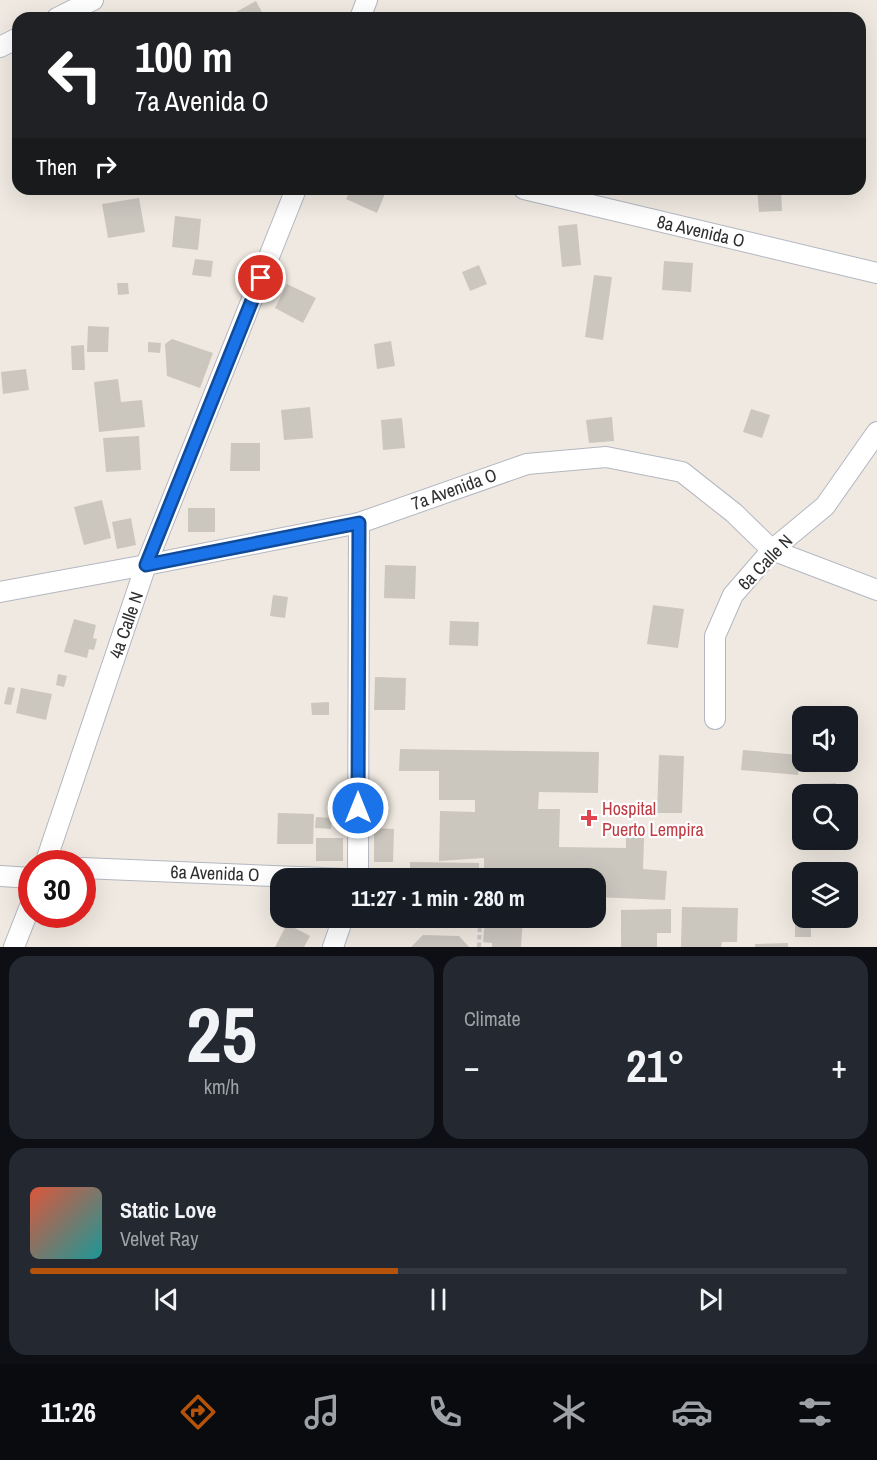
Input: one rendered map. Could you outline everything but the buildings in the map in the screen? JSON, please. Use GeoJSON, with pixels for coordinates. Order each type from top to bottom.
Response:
{"type":"FeatureCollection","features":[{"type":"Feature","properties":{"kind":"street"},"geometry":{"type":"LineString","coordinates":[[69,12],[93,0]]}},
{"type":"Feature","properties":{"kind":"street","name":"4a Calle N"},"geometry":{"type":"LineString","coordinates":[[50,850],[146,565],[294,195]]}},
{"type":"Feature","properties":{"kind":"street","name":"8a Avenida O"},"geometry":{"type":"LineString","coordinates":[[549,195],[877,273]]}},
{"type":"Feature","properties":{"kind":"street","name":"6a Calle N"},"geometry":{"type":"LineString","coordinates":[[715,719],[715,636],[733,595],[772,550],[825,506],[877,432]]}},
{"type":"Feature","properties":{"kind":"street","name":"7a Avenida O"},"geometry":{"type":"LineString","coordinates":[[0,592],[359,523],[527,464],[606,457],[682,472],[734,513],[772,550],[877,590]]}},
{"type":"Feature","properties":{"kind":"street"},"geometry":{"type":"LineString","coordinates":[[358,868],[359,523]]}},
{"type":"Feature","properties":{"kind":"street","name":"6a Avenida O"},"geometry":{"type":"LineString","coordinates":[[96,869],[270,876]]}},
{"type":"Feature","properties":{"kind":"street"},"geometry":{"type":"LineString","coordinates":[[0,876],[18,877]]}},
{"type":"Feature","properties":{"kind":"street"},"geometry":{"type":"LineString","coordinates":[[14,947],[21,928]]}},
{"type":"Feature","properties":{"kind":"street"},"geometry":{"type":"LineString","coordinates":[[333,947],[340,928]]}},
{"type":"Feature","properties":{"kind":"path"},"geometry":{"type":"LineString","coordinates":[[479,947],[480,928]]}},
{"type":"Feature","properties":{"kind":"place","name":"Hospital Puerto Lempira"},"geometry":{"type":"Point","coordinates":[589,818]}},
{"type":"Feature","properties":{"kind":"route"},"geometry":{"type":"LineString","coordinates":[[261,278],[146,565],[359,523],[358,808]]}}]}
